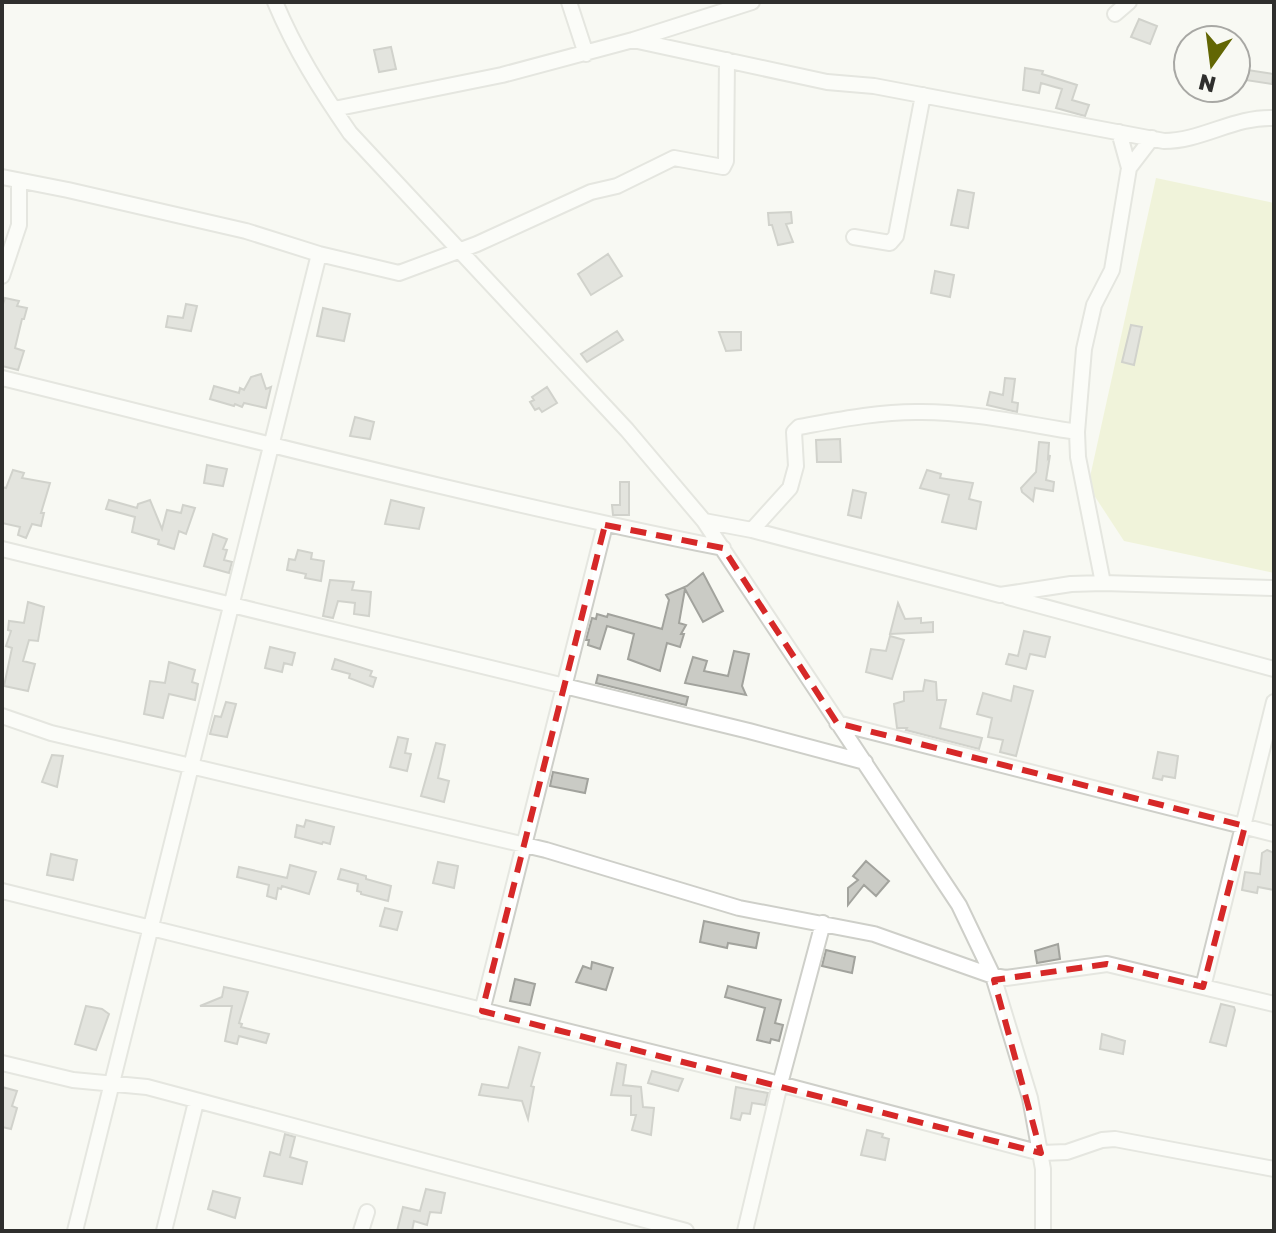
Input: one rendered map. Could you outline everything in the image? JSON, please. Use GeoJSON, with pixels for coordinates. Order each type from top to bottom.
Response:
{"type":"FeatureCollection","features":[{"type":"Feature","properties":{"kind":"street"},"geometry":{"type":"LineString","coordinates":[[275,2],[289,36],[350,133],[627,430],[704,521],[959,905],[993,976],[1030,1098],[1041,1153],[1043,1231]]}},
{"type":"Feature","properties":{"kind":"street"},"geometry":{"type":"LineString","coordinates":[[569,2],[586,54]]}},
{"type":"Feature","properties":{"kind":"street"},"geometry":{"type":"LineString","coordinates":[[334,109],[502,75],[586,54],[752,2]]}},
{"type":"Feature","properties":{"kind":"street"},"geometry":{"type":"LineString","coordinates":[[1115,14],[1129,2]]}},
{"type":"Feature","properties":{"kind":"street"},"geometry":{"type":"LineString","coordinates":[[633,40],[827,82],[874,86],[1164,141],[1191,139],[1252,118],[1274,118]]}},
{"type":"Feature","properties":{"kind":"street"},"geometry":{"type":"LineString","coordinates":[[2,177],[246,231],[319,254],[399,273],[477,244],[591,192],[617,186],[674,158],[723,167],[726,161],[727,60]]}},
{"type":"Feature","properties":{"kind":"street"},"geometry":{"type":"LineString","coordinates":[[854,237],[890,243],[896,236],[923,95]]}},
{"type":"Feature","properties":{"kind":"street"},"geometry":{"type":"LineString","coordinates":[[1103,583],[1080,477],[1077,432],[1088,323],[1112,270],[1129,168],[1119,132]]}},
{"type":"Feature","properties":{"kind":"street"},"geometry":{"type":"LineString","coordinates":[[1129,168],[1152,138]]}},
{"type":"Feature","properties":{"kind":"street"},"geometry":{"type":"LineString","coordinates":[[2,276],[19,225],[19,181]]}},
{"type":"Feature","properties":{"kind":"street"},"geometry":{"type":"LineString","coordinates":[[75,1231],[319,254]]}},
{"type":"Feature","properties":{"kind":"street"},"geometry":{"type":"LineString","coordinates":[[2,378],[411,480],[605,525],[723,548]]}},
{"type":"Feature","properties":{"kind":"street"},"geometry":{"type":"LineString","coordinates":[[752,530],[790,488],[796,466],[794,432],[799,427],[855,417],[916,412],[1077,432]]}},
{"type":"Feature","properties":{"kind":"street"},"geometry":{"type":"LineString","coordinates":[[704,521],[752,530],[1274,669]]}},
{"type":"Feature","properties":{"kind":"street"},"geometry":{"type":"LineString","coordinates":[[482,1011],[605,525]]}},
{"type":"Feature","properties":{"kind":"street"},"geometry":{"type":"LineString","coordinates":[[2,549],[865,762]]}},
{"type":"Feature","properties":{"kind":"street"},"geometry":{"type":"LineString","coordinates":[[1000,595],[1071,584],[1103,583],[1274,588]]}},
{"type":"Feature","properties":{"kind":"street"},"geometry":{"type":"LineString","coordinates":[[1203,987],[1274,702]]}},
{"type":"Feature","properties":{"kind":"street"},"geometry":{"type":"LineString","coordinates":[[2,716],[51,733],[524,844],[739,908],[874,934],[993,976],[1006,978],[1107,964],[1274,1004]]}},
{"type":"Feature","properties":{"kind":"street"},"geometry":{"type":"LineString","coordinates":[[837,723],[1274,834]]}},
{"type":"Feature","properties":{"kind":"street"},"geometry":{"type":"LineString","coordinates":[[2,891],[780,1084],[1041,1153],[1067,1152],[1102,1140],[1115,1139],[1274,1169]]}},
{"type":"Feature","properties":{"kind":"street"},"geometry":{"type":"LineString","coordinates":[[745,1231],[823,923]]}},
{"type":"Feature","properties":{"kind":"street"},"geometry":{"type":"LineString","coordinates":[[2,1063],[73,1080],[147,1087],[686,1231]]}},
{"type":"Feature","properties":{"kind":"street"},"geometry":{"type":"LineString","coordinates":[[165,1231],[196,1102]]}},
{"type":"Feature","properties":{"kind":"street"},"geometry":{"type":"LineString","coordinates":[[361,1231],[367,1212]]}},
{"type":"Feature","properties":{"kind":"highlighted area"},"geometry":{"type":"Polygon","coordinates":[[[605,525],[723,548],[837,723],[1245,826],[1203,987],[1107,964],[994,980],[1041,1153],[482,1011],[605,525]]]}},
{"type":"Feature","properties":{"kind":"green space"},"geometry":{"type":"Polygon","coordinates":[[[1156,178],[1274,203],[1274,573],[1124,541],[1088,486],[1156,178]]]}},
{"type":"Feature","properties":{"kind":"building"},"geometry":{"type":"Polygon","coordinates":[[[1139,19],[1157,26],[1150,44],[1131,37],[1139,19]]]}},
{"type":"Feature","properties":{"kind":"building"},"geometry":{"type":"Polygon","coordinates":[[[391,47],[396,69],[379,72],[374,50],[391,47]]]}},
{"type":"Feature","properties":{"kind":"building"},"geometry":{"type":"Polygon","coordinates":[[[1025,68],[1043,71],[1042,74],[1077,85],[1072,100],[1089,105],[1085,116],[1056,108],[1062,89],[1041,83],[1039,93],[1023,90],[1025,68]]]}},
{"type":"Feature","properties":{"kind":"building"},"geometry":{"type":"Polygon","coordinates":[[[1252,71],[1273,74],[1272,84],[1252,81],[1252,71]]]}},
{"type":"Feature","properties":{"kind":"building"},"geometry":{"type":"Polygon","coordinates":[[[958,190],[974,193],[968,228],[951,225],[958,190]]]}},
{"type":"Feature","properties":{"kind":"building"},"geometry":{"type":"Polygon","coordinates":[[[791,212],[792,223],[786,224],[793,242],[778,245],[772,225],[769,225],[768,213],[791,212]]]}},
{"type":"Feature","properties":{"kind":"building"},"geometry":{"type":"Polygon","coordinates":[[[608,254],[622,276],[591,295],[578,274],[608,254]]]}},
{"type":"Feature","properties":{"kind":"building"},"geometry":{"type":"Polygon","coordinates":[[[935,271],[954,275],[950,297],[931,293],[935,271]]]}},
{"type":"Feature","properties":{"kind":"building"},"geometry":{"type":"Polygon","coordinates":[[[5,298],[19,301],[17,306],[27,308],[15,348],[24,351],[18,370],[2,366],[2,307],[5,298]]]}},
{"type":"Feature","properties":{"kind":"building"},"geometry":{"type":"Polygon","coordinates":[[[186,304],[197,306],[191,331],[166,327],[168,316],[183,318],[186,304]]]}},
{"type":"Feature","properties":{"kind":"building"},"geometry":{"type":"Polygon","coordinates":[[[323,308],[350,314],[344,341],[317,336],[323,308]]]}},
{"type":"Feature","properties":{"kind":"building"},"geometry":{"type":"Polygon","coordinates":[[[1131,325],[1142,327],[1134,365],[1122,362],[1131,325]]]}},
{"type":"Feature","properties":{"kind":"building"},"geometry":{"type":"Polygon","coordinates":[[[617,331],[623,340],[587,362],[581,354],[617,331]]]}},
{"type":"Feature","properties":{"kind":"building"},"geometry":{"type":"Polygon","coordinates":[[[719,332],[741,332],[741,350],[726,351],[719,332]]]}},
{"type":"Feature","properties":{"kind":"building"},"geometry":{"type":"Polygon","coordinates":[[[261,374],[266,389],[271,387],[266,408],[244,403],[242,407],[234,406],[210,399],[214,386],[239,393],[251,377],[261,374]]]}},
{"type":"Feature","properties":{"kind":"building"},"geometry":{"type":"Polygon","coordinates":[[[1005,378],[1015,379],[1012,402],[1018,403],[1017,412],[987,405],[990,392],[1003,395],[1005,378]]]}},
{"type":"Feature","properties":{"kind":"building"},"geometry":{"type":"Polygon","coordinates":[[[547,387],[557,403],[542,412],[539,408],[535,410],[530,402],[534,400],[532,397],[547,387]]]}},
{"type":"Feature","properties":{"kind":"building"},"geometry":{"type":"Polygon","coordinates":[[[355,417],[374,422],[370,439],[350,436],[355,417]]]}},
{"type":"Feature","properties":{"kind":"building"},"geometry":{"type":"Polygon","coordinates":[[[840,439],[841,462],[817,462],[816,440],[840,439]]]}},
{"type":"Feature","properties":{"kind":"building"},"geometry":{"type":"Polygon","coordinates":[[[1039,442],[1049,443],[1046,480],[1054,482],[1053,491],[1035,488],[1033,501],[1021,488],[1036,472],[1039,442]]]}},
{"type":"Feature","properties":{"kind":"building"},"geometry":{"type":"Polygon","coordinates":[[[207,465],[227,469],[223,486],[204,483],[207,465]]]}},
{"type":"Feature","properties":{"kind":"building"},"geometry":{"type":"Polygon","coordinates":[[[13,470],[24,473],[22,478],[50,483],[41,513],[44,513],[41,526],[32,524],[26,538],[18,535],[20,527],[2,523],[2,487],[6,488],[13,470]]]}},
{"type":"Feature","properties":{"kind":"building"},"geometry":{"type":"Polygon","coordinates":[[[927,470],[941,474],[940,478],[973,483],[969,499],[981,502],[976,529],[942,522],[949,495],[920,488],[927,470]]]}},
{"type":"Feature","properties":{"kind":"building"},"geometry":{"type":"Polygon","coordinates":[[[620,482],[629,482],[629,515],[613,515],[612,505],[620,505],[620,482]]]}},
{"type":"Feature","properties":{"kind":"building"},"geometry":{"type":"Polygon","coordinates":[[[853,490],[866,493],[861,518],[848,515],[853,490]]]}},
{"type":"Feature","properties":{"kind":"building"},"geometry":{"type":"Polygon","coordinates":[[[109,500],[137,508],[138,504],[150,500],[162,529],[167,510],[181,513],[183,505],[195,508],[186,534],[179,531],[174,549],[158,544],[159,540],[132,532],[135,517],[106,509],[109,500]]]}},
{"type":"Feature","properties":{"kind":"building"},"geometry":{"type":"Polygon","coordinates":[[[391,500],[424,508],[419,529],[385,524],[391,500]]]}},
{"type":"Feature","properties":{"kind":"building"},"geometry":{"type":"Polygon","coordinates":[[[213,534],[227,539],[223,549],[227,550],[224,560],[232,562],[229,573],[204,566],[213,534]]]}},
{"type":"Feature","properties":{"kind":"building"},"geometry":{"type":"Polygon","coordinates":[[[298,550],[312,553],[311,559],[324,561],[321,581],[287,570],[289,559],[295,560],[298,550]]]}},
{"type":"Feature","properties":{"kind":"building"},"geometry":{"type":"Polygon","coordinates":[[[703,573],[723,611],[703,622],[685,589],[679,623],[686,625],[681,634],[684,634],[680,647],[667,643],[660,671],[628,659],[634,634],[607,626],[600,649],[588,645],[589,640],[586,640],[592,618],[596,619],[597,614],[607,617],[608,614],[662,629],[669,600],[666,595],[687,586],[703,573]]]}},
{"type":"Feature","properties":{"kind":"building"},"geometry":{"type":"Polygon","coordinates":[[[330,580],[354,582],[352,590],[371,592],[369,616],[354,614],[355,603],[338,601],[333,618],[323,616],[330,580]]]}},
{"type":"Feature","properties":{"kind":"building"},"geometry":{"type":"Polygon","coordinates":[[[28,602],[44,607],[38,641],[29,640],[23,661],[35,664],[28,691],[4,686],[12,648],[6,646],[11,631],[8,630],[9,621],[24,623],[28,602]]]}},
{"type":"Feature","properties":{"kind":"building"},"geometry":{"type":"Polygon","coordinates":[[[898,603],[905,619],[921,618],[921,623],[933,622],[933,632],[890,634],[898,603]]]}},
{"type":"Feature","properties":{"kind":"building"},"geometry":{"type":"Polygon","coordinates":[[[1024,631],[1050,637],[1045,657],[1030,654],[1026,669],[1006,664],[1009,654],[1018,656],[1024,631]]]}},
{"type":"Feature","properties":{"kind":"building"},"geometry":{"type":"Polygon","coordinates":[[[890,636],[904,640],[892,679],[866,672],[871,649],[886,651],[890,636]]]}},
{"type":"Feature","properties":{"kind":"building"},"geometry":{"type":"Polygon","coordinates":[[[270,647],[295,653],[292,665],[284,663],[282,672],[265,668],[270,647]]]}},
{"type":"Feature","properties":{"kind":"building"},"geometry":{"type":"Polygon","coordinates":[[[734,651],[749,654],[742,686],[746,695],[685,683],[693,657],[707,661],[704,671],[728,676],[734,651]]]}},
{"type":"Feature","properties":{"kind":"building"},"geometry":{"type":"Polygon","coordinates":[[[335,659],[372,671],[370,676],[376,678],[373,687],[349,678],[350,674],[332,669],[335,659]]]}},
{"type":"Feature","properties":{"kind":"building"},"geometry":{"type":"Polygon","coordinates":[[[169,662],[195,670],[192,682],[198,684],[195,700],[169,694],[163,718],[144,714],[150,681],[165,683],[169,662]]]}},
{"type":"Feature","properties":{"kind":"building"},"geometry":{"type":"Polygon","coordinates":[[[598,675],[688,697],[686,705],[596,683],[598,675]]]}},
{"type":"Feature","properties":{"kind":"building"},"geometry":{"type":"Polygon","coordinates":[[[925,680],[936,682],[937,700],[946,700],[940,728],[982,738],[979,749],[907,728],[897,728],[894,704],[904,701],[904,692],[923,691],[925,680]]]}},
{"type":"Feature","properties":{"kind":"building"},"geometry":{"type":"Polygon","coordinates":[[[1014,686],[1033,691],[1016,756],[1000,752],[1003,740],[988,737],[992,718],[977,714],[983,693],[1011,701],[1014,686]]]}},
{"type":"Feature","properties":{"kind":"building"},"geometry":{"type":"Polygon","coordinates":[[[226,702],[236,704],[227,737],[210,734],[215,716],[221,717],[226,702]]]}},
{"type":"Feature","properties":{"kind":"building"},"geometry":{"type":"Polygon","coordinates":[[[398,737],[408,739],[405,753],[411,754],[407,771],[390,767],[398,737]]]}},
{"type":"Feature","properties":{"kind":"building"},"geometry":{"type":"Polygon","coordinates":[[[436,743],[445,745],[438,778],[449,781],[444,802],[421,796],[436,743]]]}},
{"type":"Feature","properties":{"kind":"building"},"geometry":{"type":"Polygon","coordinates":[[[1158,752],[1178,756],[1175,778],[1153,778],[1158,752]]]}},
{"type":"Feature","properties":{"kind":"building"},"geometry":{"type":"Polygon","coordinates":[[[52,755],[63,756],[57,787],[42,782],[52,755]]]}},
{"type":"Feature","properties":{"kind":"building"},"geometry":{"type":"Polygon","coordinates":[[[553,772],[588,779],[585,793],[550,786],[553,772]]]}},
{"type":"Feature","properties":{"kind":"building"},"geometry":{"type":"Polygon","coordinates":[[[306,820],[334,827],[330,844],[295,837],[297,825],[304,827],[306,820]]]}},
{"type":"Feature","properties":{"kind":"building"},"geometry":{"type":"Polygon","coordinates":[[[1267,850],[1274,853],[1274,890],[1258,887],[1257,893],[1242,890],[1245,872],[1260,874],[1262,853],[1267,850]]]}},
{"type":"Feature","properties":{"kind":"building"},"geometry":{"type":"Polygon","coordinates":[[[51,854],[77,860],[73,880],[47,875],[51,854]]]}},
{"type":"Feature","properties":{"kind":"building"},"geometry":{"type":"Polygon","coordinates":[[[866,861],[889,881],[876,896],[864,885],[848,905],[848,888],[858,880],[853,876],[866,861]]]}},
{"type":"Feature","properties":{"kind":"building"},"geometry":{"type":"Polygon","coordinates":[[[438,862],[458,866],[454,888],[433,883],[438,862]]]}},
{"type":"Feature","properties":{"kind":"building"},"geometry":{"type":"Polygon","coordinates":[[[290,865],[316,872],[309,894],[282,886],[278,888],[276,899],[267,896],[269,885],[237,877],[239,867],[287,878],[290,865]]]}},
{"type":"Feature","properties":{"kind":"building"},"geometry":{"type":"Polygon","coordinates":[[[341,869],[391,886],[388,901],[361,894],[357,891],[358,884],[338,879],[341,869]]]}},
{"type":"Feature","properties":{"kind":"building"},"geometry":{"type":"Polygon","coordinates":[[[385,908],[402,912],[397,930],[380,926],[385,908]]]}},
{"type":"Feature","properties":{"kind":"building"},"geometry":{"type":"Polygon","coordinates":[[[704,921],[759,933],[756,948],[728,943],[727,948],[700,942],[704,921]]]}},
{"type":"Feature","properties":{"kind":"building"},"geometry":{"type":"Polygon","coordinates":[[[1058,944],[1060,959],[1037,963],[1035,951],[1058,944]]]}},
{"type":"Feature","properties":{"kind":"building"},"geometry":{"type":"Polygon","coordinates":[[[826,950],[855,957],[852,973],[822,966],[826,950]]]}},
{"type":"Feature","properties":{"kind":"building"},"geometry":{"type":"Polygon","coordinates":[[[592,962],[613,968],[606,990],[576,982],[583,966],[591,969],[592,962]]]}},
{"type":"Feature","properties":{"kind":"building"},"geometry":{"type":"Polygon","coordinates":[[[515,979],[535,984],[530,1005],[510,1001],[515,979]]]}},
{"type":"Feature","properties":{"kind":"building"},"geometry":{"type":"Polygon","coordinates":[[[728,986],[781,1000],[775,1023],[783,1025],[779,1041],[771,1039],[770,1043],[757,1040],[765,1008],[725,997],[728,986]]]}},
{"type":"Feature","properties":{"kind":"building"},"geometry":{"type":"Polygon","coordinates":[[[224,987],[248,992],[239,1023],[241,1027],[269,1034],[266,1043],[239,1036],[237,1044],[225,1041],[232,1006],[200,1006],[222,997],[224,987]]]}},
{"type":"Feature","properties":{"kind":"building"},"geometry":{"type":"Polygon","coordinates":[[[1221,1004],[1235,1010],[1226,1046],[1210,1042],[1221,1004]]]}},
{"type":"Feature","properties":{"kind":"building"},"geometry":{"type":"Polygon","coordinates":[[[86,1006],[102,1009],[109,1014],[96,1050],[75,1044],[86,1006]]]}},
{"type":"Feature","properties":{"kind":"building"},"geometry":{"type":"Polygon","coordinates":[[[1102,1034],[1125,1041],[1123,1054],[1100,1049],[1102,1034]]]}},
{"type":"Feature","properties":{"kind":"building"},"geometry":{"type":"Polygon","coordinates":[[[519,1047],[540,1053],[531,1086],[534,1087],[528,1119],[522,1101],[479,1095],[482,1084],[508,1088],[519,1047]]]}},
{"type":"Feature","properties":{"kind":"building"},"geometry":{"type":"Polygon","coordinates":[[[617,1063],[626,1065],[623,1085],[641,1087],[643,1107],[654,1108],[651,1135],[632,1130],[636,1115],[631,1115],[631,1096],[611,1095],[617,1063]]]}},
{"type":"Feature","properties":{"kind":"building"},"geometry":{"type":"Polygon","coordinates":[[[652,1071],[683,1079],[678,1091],[648,1083],[652,1071]]]}},
{"type":"Feature","properties":{"kind":"building"},"geometry":{"type":"Polygon","coordinates":[[[2,1087],[17,1091],[12,1106],[17,1108],[11,1129],[2,1127],[2,1087]]]}},
{"type":"Feature","properties":{"kind":"building"},"geometry":{"type":"Polygon","coordinates":[[[736,1087],[768,1093],[765,1105],[752,1103],[750,1114],[742,1113],[740,1120],[731,1118],[736,1087]]]}},
{"type":"Feature","properties":{"kind":"building"},"geometry":{"type":"Polygon","coordinates":[[[867,1130],[889,1139],[885,1160],[861,1155],[867,1130]]]}},
{"type":"Feature","properties":{"kind":"building"},"geometry":{"type":"Polygon","coordinates":[[[285,1134],[295,1137],[290,1157],[307,1162],[302,1184],[264,1176],[270,1152],[280,1155],[285,1134]]]}},
{"type":"Feature","properties":{"kind":"building"},"geometry":{"type":"Polygon","coordinates":[[[426,1189],[445,1193],[441,1213],[430,1212],[427,1225],[414,1221],[412,1231],[397,1231],[403,1207],[420,1211],[426,1189]]]}},
{"type":"Feature","properties":{"kind":"building"},"geometry":{"type":"Polygon","coordinates":[[[213,1191],[240,1198],[235,1218],[208,1209],[213,1191]]]}}]}
